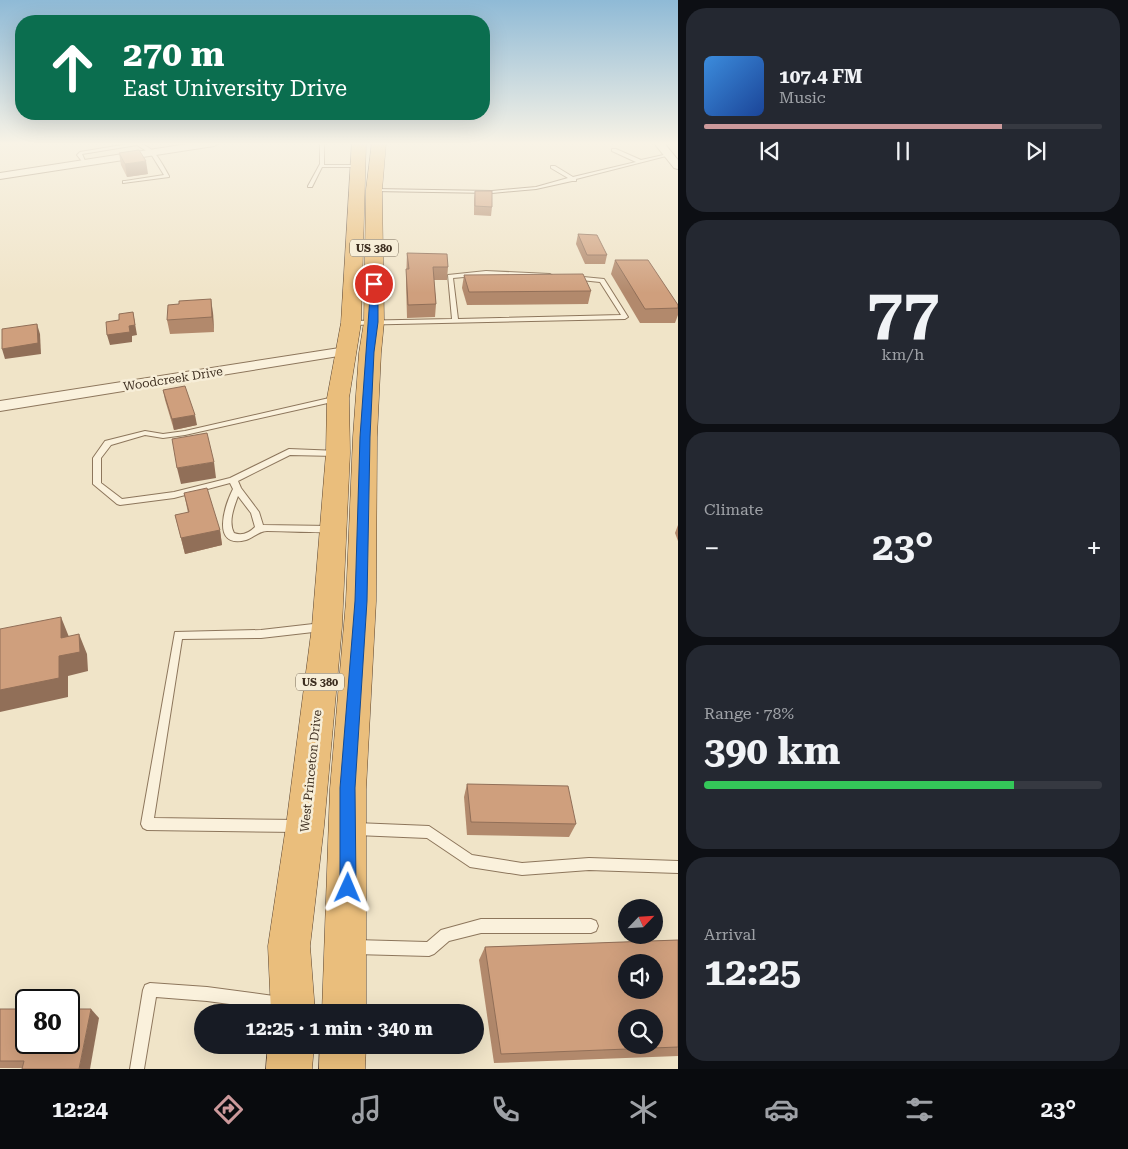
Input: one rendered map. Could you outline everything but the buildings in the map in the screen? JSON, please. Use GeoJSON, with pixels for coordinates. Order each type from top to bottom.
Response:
{"type":"FeatureCollection","features":[{"type":"Feature","properties":{"kind":"highway","name":"US 380"},"geometry":{"type":"LineString","coordinates":[[356,193],[360,337]]}},
{"type":"Feature","properties":{"kind":"highway","name":"US 380"},"geometry":{"type":"LineString","coordinates":[[360,337],[374,193]]}},
{"type":"Feature","properties":{"kind":"highway","name":"West Princeton Drive"},"geometry":{"type":"LineString","coordinates":[[344,1004],[347,947],[325,827],[327,626],[338,453],[338,398],[360,337]]}},
{"type":"Feature","properties":{"kind":"highway","name":"West Princeton Drive"},"geometry":{"type":"LineString","coordinates":[[291,1004],[289,946],[325,827],[348,788],[361,601],[365,437],[360,337]]}},
{"type":"Feature","properties":{"kind":"highway","name":"West Princeton Drive"},"geometry":{"type":"LineString","coordinates":[[289,1069],[290,1054]]}},
{"type":"Feature","properties":{"kind":"highway"},"geometry":{"type":"LineString","coordinates":[[342,1069],[343,1054]]}},
{"type":"Feature","properties":{"kind":"street","name":"Woodcreek Drive"},"geometry":{"type":"LineString","coordinates":[[0,406],[360,337]]}},
{"type":"Feature","properties":{"kind":"lane"},"geometry":{"type":"LineString","coordinates":[[455,321],[450,276],[486,273],[554,276]]}},
{"type":"Feature","properties":{"kind":"lane"},"geometry":{"type":"LineString","coordinates":[[360,337],[455,321],[626,317],[602,280],[564,277]]}},
{"type":"Feature","properties":{"kind":"lane"},"geometry":{"type":"LineString","coordinates":[[338,398],[185,432],[163,436],[145,433],[108,443],[98,458],[97,484],[120,502],[174,495],[233,480],[289,452],[338,453]]}},
{"type":"Feature","properties":{"kind":"lane"},"geometry":{"type":"LineString","coordinates":[[233,480],[237,489],[255,512],[260,528]]}},
{"type":"Feature","properties":{"kind":"lane"},"geometry":{"type":"LineString","coordinates":[[237,489],[227,525],[228,532],[232,536],[243,538],[251,536],[260,528],[333,530]]}},
{"type":"Feature","properties":{"kind":"lane"},"geometry":{"type":"LineString","coordinates":[[327,626],[261,634],[178,636],[146,824],[325,827],[429,832],[470,861],[522,869],[589,864],[678,866]]}},
{"type":"Feature","properties":{"kind":"lane"},"geometry":{"type":"LineString","coordinates":[[347,947],[429,949],[446,935],[481,926],[592,926]]}},
{"type":"Feature","properties":{"kind":"lane"},"geometry":{"type":"LineString","coordinates":[[137,1069],[150,990],[207,994],[238,1004]]}},
{"type":"Feature","properties":{"kind":"route"},"geometry":{"type":"LineString","coordinates":[[348,888],[348,788],[361,601],[365,437],[370,352],[374,322],[374,284]]}}]}
